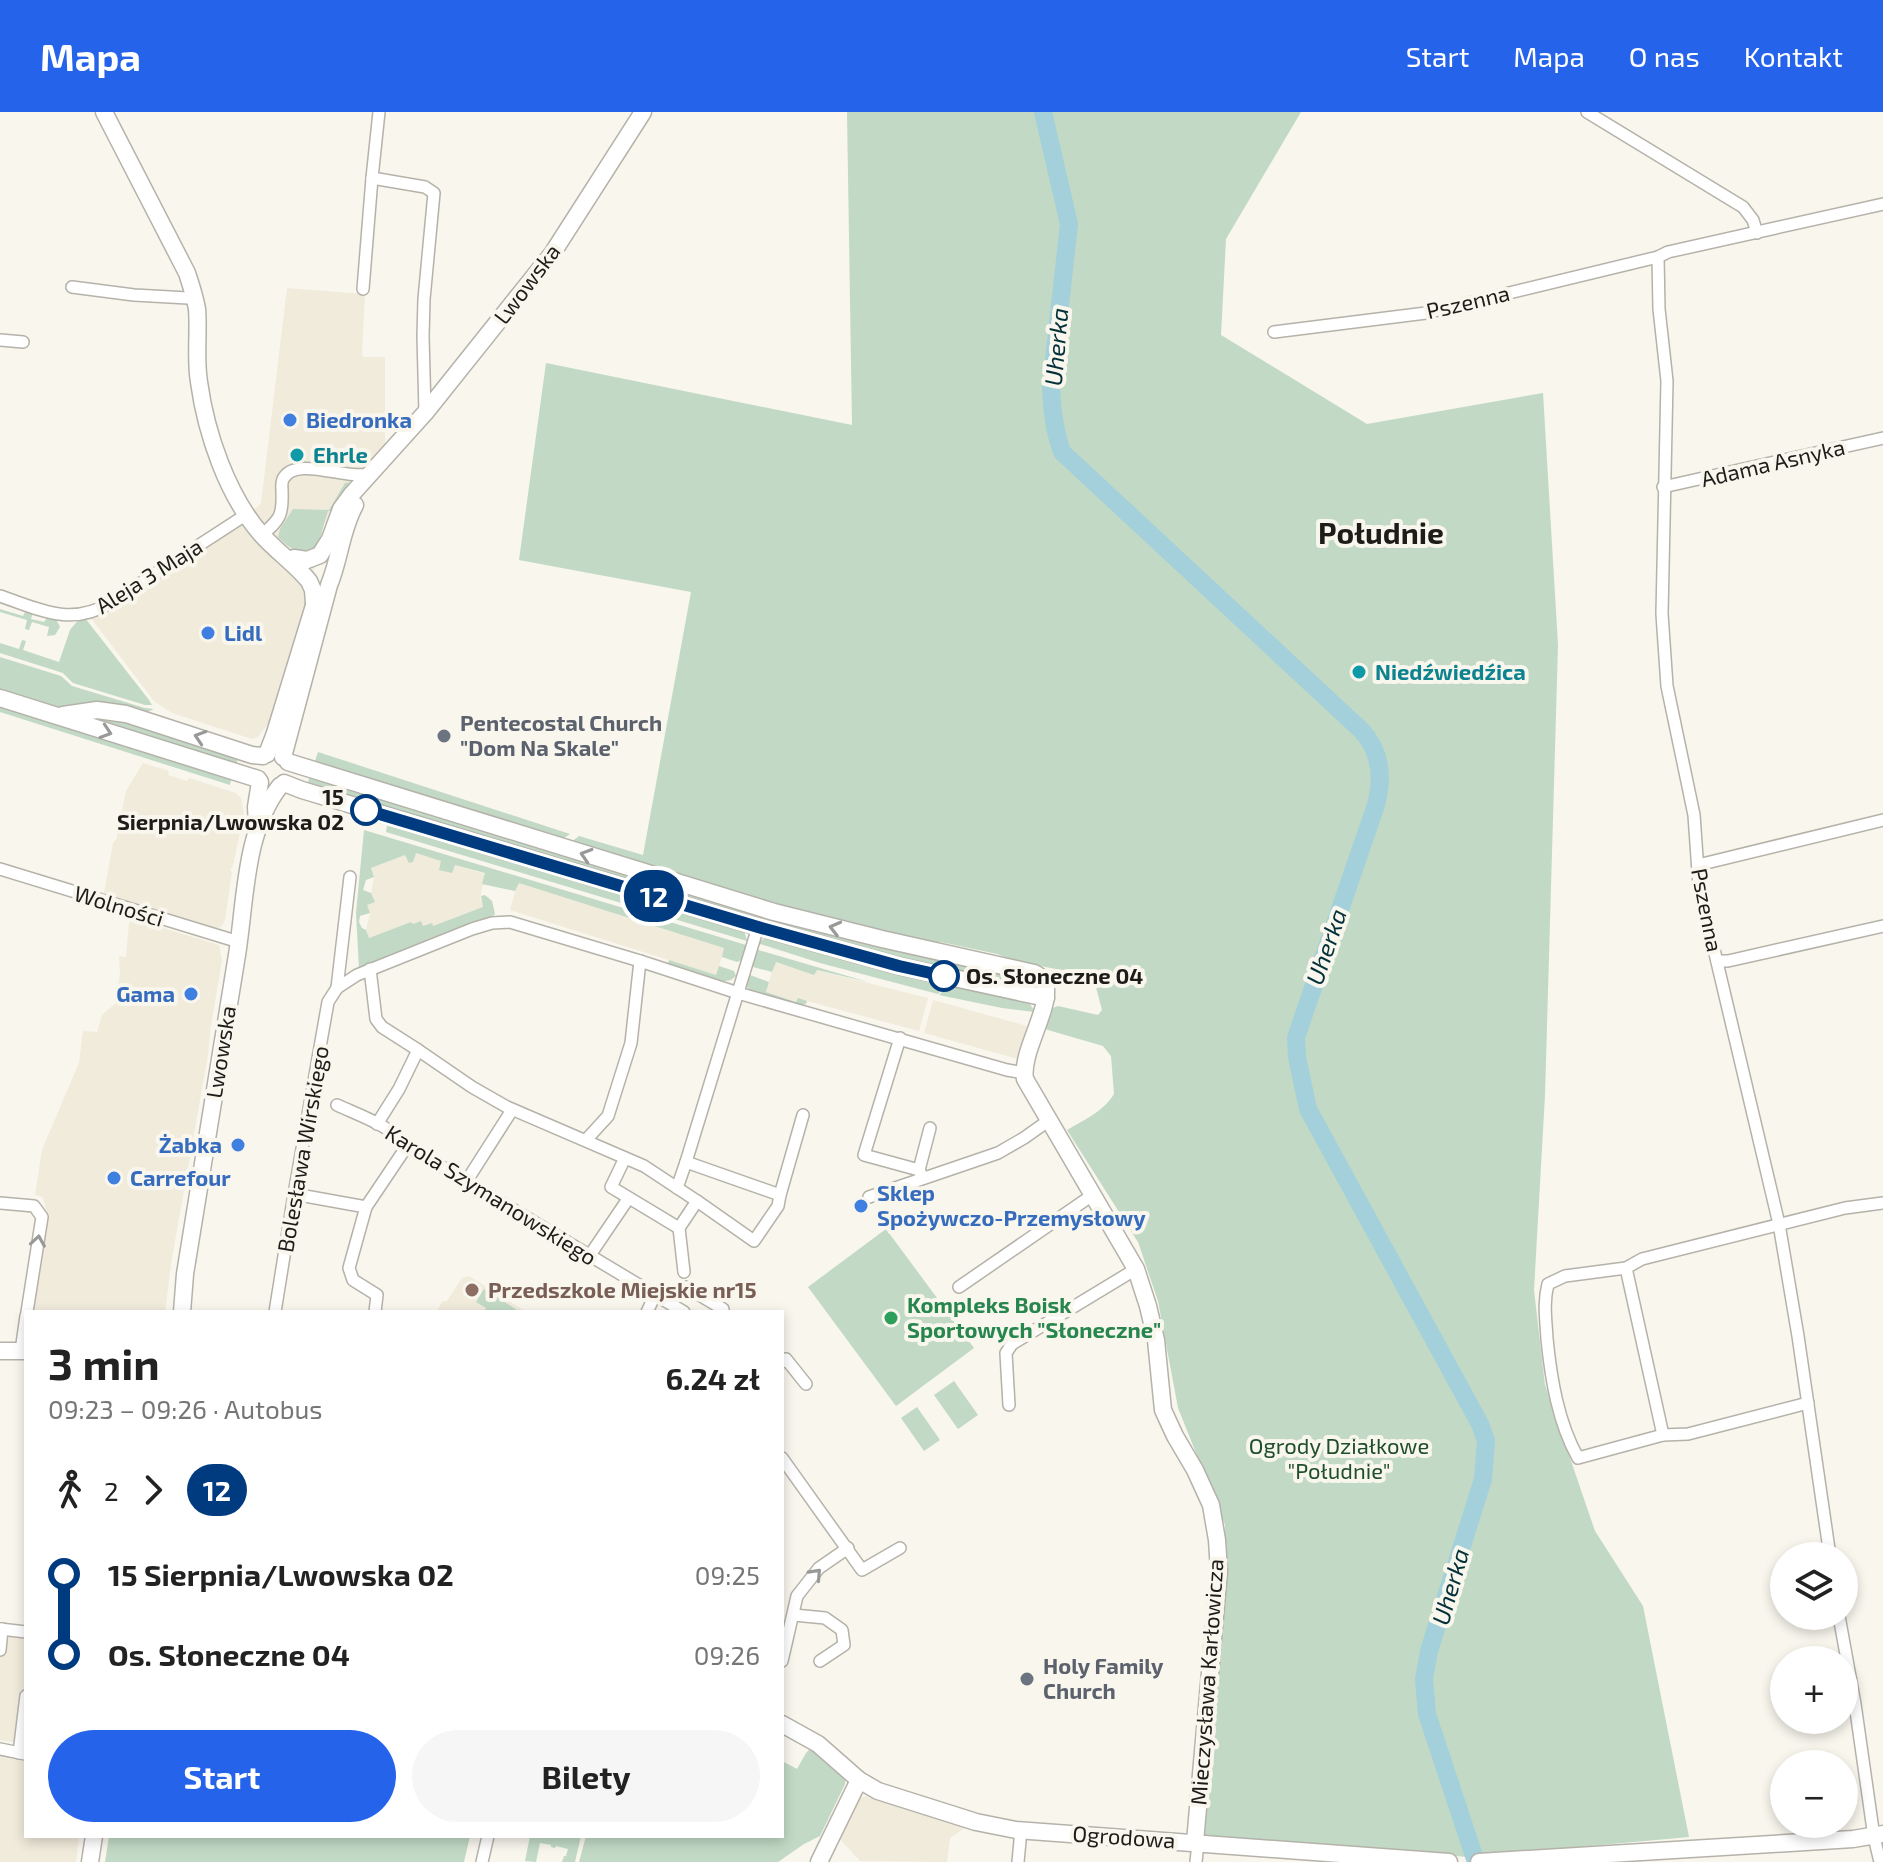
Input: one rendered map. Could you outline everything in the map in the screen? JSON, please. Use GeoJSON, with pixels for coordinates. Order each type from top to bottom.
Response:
{"type":"FeatureCollection","features":[{"type":"Feature","properties":{"kind":"street"},"geometry":{"type":"LineString","coordinates":[[104,112],[187,273],[195,295],[197,362],[202,398],[219,459],[247,514],[262,535],[292,561],[312,586],[314,603]]}},
{"type":"Feature","properties":{"kind":"street"},"geometry":{"type":"LineString","coordinates":[[363,289],[379,112]]}},
{"type":"Feature","properties":{"kind":"street","name":"Lwowska"},"geometry":{"type":"LineString","coordinates":[[277,751],[327,580],[330,539],[341,509],[362,479],[425,413],[552,254],[643,112]]}},
{"type":"Feature","properties":{"kind":"street"},"geometry":{"type":"LineString","coordinates":[[1587,112],[1743,207],[1753,220],[1757,233]]}},
{"type":"Feature","properties":{"kind":"street"},"geometry":{"type":"LineString","coordinates":[[372,178],[425,187],[434,193],[424,299],[425,413]]}},
{"type":"Feature","properties":{"kind":"street","name":"Pszenna"},"geometry":{"type":"LineString","coordinates":[[1274,332],[1426,313],[1658,257],[1668,252],[1883,204]]}},
{"type":"Feature","properties":{"kind":"street","name":"Pszenna"},"geometry":{"type":"LineString","coordinates":[[1658,257],[1659,309],[1667,381],[1662,614],[1667,686],[1694,815],[1699,886],[1779,1224],[1828,1542]]}},
{"type":"Feature","properties":{"kind":"street"},"geometry":{"type":"LineString","coordinates":[[72,287],[134,295],[188,298],[195,295]]}},
{"type":"Feature","properties":{"kind":"street"},"geometry":{"type":"LineString","coordinates":[[0,340],[23,342]]}},
{"type":"Feature","properties":{"kind":"street","name":"Adama Asnyka"},"geometry":{"type":"LineString","coordinates":[[1663,487],[1883,438]]}},
{"type":"Feature","properties":{"kind":"street","name":"Lwowska"},"geometry":{"type":"LineString","coordinates":[[353,508],[396,446]]}},
{"type":"Feature","properties":{"kind":"street"},"geometry":{"type":"LineString","coordinates":[[262,535],[280,517],[281,483],[289,471],[305,468],[362,479]]}},
{"type":"Feature","properties":{"kind":"street","name":"Lwowska"},"geometry":{"type":"LineString","coordinates":[[277,751],[314,603],[341,550],[362,479]]}},
{"type":"Feature","properties":{"kind":"street","name":"Aleja 3 Maja"},"geometry":{"type":"LineString","coordinates":[[0,596],[55,614],[71,616],[94,611],[247,514]]}},
{"type":"Feature","properties":{"kind":"street"},"geometry":{"type":"LineString","coordinates":[[292,561],[320,555],[330,539]]}},
{"type":"Feature","properties":{"kind":"street"},"geometry":{"type":"LineString","coordinates":[[292,561],[327,580]]}},
{"type":"Feature","properties":{"kind":"street"},"geometry":{"type":"LineString","coordinates":[[0,698],[237,773],[269,787],[282,784],[758,927],[899,966],[1046,998]]}},
{"type":"Feature","properties":{"kind":"street"},"geometry":{"type":"LineString","coordinates":[[57,716],[97,710],[126,714],[252,755],[277,751],[294,754],[309,768],[774,912],[1034,973],[1045,984],[1046,998],[1024,1073],[954,1055],[810,1007],[738,993],[522,925],[502,922],[472,929],[370,969],[337,988]]}},
{"type":"Feature","properties":{"kind":"street"},"geometry":{"type":"LineString","coordinates":[[259,781],[256,767],[277,751]]}},
{"type":"Feature","properties":{"kind":"street"},"geometry":{"type":"LineString","coordinates":[[277,751],[290,771],[282,784]]}},
{"type":"Feature","properties":{"kind":"street"},"geometry":{"type":"LineString","coordinates":[[237,773],[250,787],[261,808],[278,797],[302,790]]}},
{"type":"Feature","properties":{"kind":"street","name":"Lwowska"},"geometry":{"type":"LineString","coordinates":[[182,1310],[185,1274],[250,861],[258,830],[261,808],[259,781]]}},
{"type":"Feature","properties":{"kind":"street","name":"Lwowska"},"geometry":{"type":"LineString","coordinates":[[261,808],[282,784]]}},
{"type":"Feature","properties":{"kind":"street"},"geometry":{"type":"LineString","coordinates":[[1698,865],[1883,820]]}},
{"type":"Feature","properties":{"kind":"street","name":"Wolności"},"geometry":{"type":"LineString","coordinates":[[0,869],[239,942]]}},
{"type":"Feature","properties":{"kind":"street","name":"Bolesława Wirskiego"},"geometry":{"type":"LineString","coordinates":[[275,1310],[328,1002],[337,988],[350,877]]}},
{"type":"Feature","properties":{"kind":"street"},"geometry":{"type":"LineString","coordinates":[[1717,961],[1883,926]]}},
{"type":"Feature","properties":{"kind":"street"},"geometry":{"type":"LineString","coordinates":[[677,1188],[758,927]]}},
{"type":"Feature","properties":{"kind":"street"},"geometry":{"type":"LineString","coordinates":[[586,1140],[608,1116],[631,1043],[640,961]]}},
{"type":"Feature","properties":{"kind":"street"},"geometry":{"type":"LineString","coordinates":[[370,969],[376,1019],[382,1027],[512,1110],[644,1166],[754,1241],[778,1206],[803,1115]]}},
{"type":"Feature","properties":{"kind":"street"},"geometry":{"type":"LineString","coordinates":[[900,1038],[864,1155],[921,1174]]}},
{"type":"Feature","properties":{"kind":"street"},"geometry":{"type":"LineString","coordinates":[[954,1055],[958,1042]]}},
{"type":"Feature","properties":{"kind":"street"},"geometry":{"type":"LineString","coordinates":[[377,1124],[418,1050]]}},
{"type":"Feature","properties":{"kind":"street","name":"Mieczysława Karłowicza"},"geometry":{"type":"LineString","coordinates":[[1024,1073],[1048,1121],[1136,1269],[1156,1340],[1163,1410],[1211,1505],[1219,1571],[1197,1842]]}},
{"type":"Feature","properties":{"kind":"street","name":"Karola Szymanowskiego"},"geometry":{"type":"LineString","coordinates":[[337,1105],[377,1124],[407,1146],[681,1310]]}},
{"type":"Feature","properties":{"kind":"street"},"geometry":{"type":"LineString","coordinates":[[466,1182],[512,1110]]}},
{"type":"Feature","properties":{"kind":"street"},"geometry":{"type":"LineString","coordinates":[[869,1197],[921,1174],[998,1153],[1048,1121]]}},
{"type":"Feature","properties":{"kind":"street"},"geometry":{"type":"LineString","coordinates":[[921,1174],[930,1128]]}},
{"type":"Feature","properties":{"kind":"street"},"geometry":{"type":"LineString","coordinates":[[375,1310],[377,1295],[353,1280],[349,1268],[366,1207],[407,1146]]}},
{"type":"Feature","properties":{"kind":"street"},"geometry":{"type":"LineString","coordinates":[[625,1158],[611,1187],[679,1228]]}},
{"type":"Feature","properties":{"kind":"street"},"geometry":{"type":"LineString","coordinates":[[686,1162],[780,1195]]}},
{"type":"Feature","properties":{"kind":"street"},"geometry":{"type":"LineString","coordinates":[[294,1194],[366,1207]]}},
{"type":"Feature","properties":{"kind":"street"},"geometry":{"type":"LineString","coordinates":[[959,1287],[1094,1194]]}},
{"type":"Feature","properties":{"kind":"street"},"geometry":{"type":"LineString","coordinates":[[590,1255],[628,1199]]}},
{"type":"Feature","properties":{"kind":"street"},"geometry":{"type":"LineString","coordinates":[[684,1272],[679,1228],[697,1201]]}},
{"type":"Feature","properties":{"kind":"street"},"geometry":{"type":"LineString","coordinates":[[0,1203],[34,1206],[42,1217],[27,1310]]}},
{"type":"Feature","properties":{"kind":"street"},"geometry":{"type":"LineString","coordinates":[[1808,1403],[1688,1434],[1663,1435],[1578,1458],[1561,1417],[1551,1374],[1544,1299],[1548,1284],[1565,1276],[1626,1268],[1642,1259],[1845,1208],[1883,1203]]}},
{"type":"Feature","properties":{"kind":"street"},"geometry":{"type":"LineString","coordinates":[[1626,1268],[1663,1435]]}},
{"type":"Feature","properties":{"kind":"street"},"geometry":{"type":"LineString","coordinates":[[1009,1405],[1006,1353],[1012,1344],[1136,1269]]}},
{"type":"Feature","properties":{"kind":"street","name":"Lwowska"},"geometry":{"type":"LineString","coordinates":[[176,1310],[185,1274]]}},
{"type":"Feature","properties":{"kind":"street"},"geometry":{"type":"LineString","coordinates":[[686,1287],[722,1310]]}},
{"type":"Feature","properties":{"kind":"street"},"geometry":{"type":"LineString","coordinates":[[648,1310],[655,1295]]}},
{"type":"Feature","properties":{"kind":"street"},"geometry":{"type":"LineString","coordinates":[[0,1351],[23,1351]]}},
{"type":"Feature","properties":{"kind":"street"},"geometry":{"type":"LineString","coordinates":[[784,1360],[786,1359],[806,1384]]}},
{"type":"Feature","properties":{"kind":"street"},"geometry":{"type":"LineString","coordinates":[[784,1461],[862,1570],[900,1548]]}},
{"type":"Feature","properties":{"kind":"street"},"geometry":{"type":"LineString","coordinates":[[784,1653],[797,1596],[819,1568],[848,1548]]}},
{"type":"Feature","properties":{"kind":"street"},"geometry":{"type":"LineString","coordinates":[[794,1615],[825,1618],[842,1630],[844,1645],[820,1661]]}},
{"type":"Feature","properties":{"kind":"street"},"geometry":{"type":"LineString","coordinates":[[0,1650],[1,1629],[24,1632]]}},
{"type":"Feature","properties":{"kind":"street"},"geometry":{"type":"LineString","coordinates":[[1842,1630],[1879,1836],[1880,1862]]}},
{"type":"Feature","properties":{"kind":"street"},"geometry":{"type":"LineString","coordinates":[[0,1749],[22,1753],[24,1724]]}},
{"type":"Feature","properties":{"kind":"street","name":"Ogrodowa"},"geometry":{"type":"LineString","coordinates":[[784,1725],[818,1744],[859,1780],[878,1791],[965,1819],[1021,1830],[1449,1862]]}},
{"type":"Feature","properties":{"kind":"street"},"geometry":{"type":"LineString","coordinates":[[819,1862],[859,1780]]}},
{"type":"Feature","properties":{"kind":"street"},"geometry":{"type":"LineString","coordinates":[[1018,1862],[1021,1830]]}},
{"type":"Feature","properties":{"kind":"street"},"geometry":{"type":"LineString","coordinates":[[1479,1862],[1690,1856],[1879,1836]]}},
{"type":"Feature","properties":{"kind":"street"},"geometry":{"type":"LineString","coordinates":[[90,1862],[94,1838]]}},
{"type":"Feature","properties":{"kind":"street"},"geometry":{"type":"LineString","coordinates":[[482,1862],[488,1838]]}},
{"type":"Feature","properties":{"kind":"street"},"geometry":{"type":"LineString","coordinates":[[1196,1862],[1197,1842]]}},
{"type":"Feature","properties":{"kind":"shaded area"},"geometry":{"type":"Polygon","coordinates":[[[287,288],[365,294],[362,355],[385,357],[385,445],[374,460],[349,482],[324,525],[309,594],[274,716],[258,737],[252,739],[172,713],[154,701],[90,617],[253,515],[253,510],[261,504],[287,288]]]}},
{"type":"Feature","properties":{"kind":"shaded area"},"geometry":{"type":"Polygon","coordinates":[[[143,763],[169,771],[168,775],[187,781],[189,778],[236,793],[241,798],[244,813],[230,870],[225,920],[221,927],[104,893],[126,791],[143,763]]]}},
{"type":"Feature","properties":{"kind":"shaded area"},"geometry":{"type":"Polygon","coordinates":[[[416,853],[485,874],[480,898],[484,907],[433,926],[423,927],[411,922],[369,938],[366,930],[370,913],[366,905],[374,901],[371,868],[416,853]]]}},
{"type":"Feature","properties":{"kind":"shaded area"},"geometry":{"type":"Polygon","coordinates":[[[518,882],[725,948],[716,975],[510,910],[518,882]]]}},
{"type":"Feature","properties":{"kind":"shaded area"},"geometry":{"type":"Polygon","coordinates":[[[133,919],[219,945],[222,960],[165,1310],[30,1310],[47,1215],[43,1197],[35,1195],[42,1150],[79,1063],[83,1031],[97,1032],[102,1015],[115,1004],[120,974],[119,956],[126,957],[129,923],[133,919]]]}},
{"type":"Feature","properties":{"kind":"shaded area"},"geometry":{"type":"Polygon","coordinates":[[[775,962],[814,974],[816,970],[928,998],[919,1031],[766,992],[775,962]]]}},
{"type":"Feature","properties":{"kind":"shaded area"},"geometry":{"type":"Polygon","coordinates":[[[933,1000],[1027,1026],[1018,1059],[924,1033],[933,1000]]]}},
{"type":"Feature","properties":{"kind":"shaded area","name":"Przedszkole Miejskie nr15"},"geometry":{"type":"Polygon","coordinates":[[[469,1276],[523,1310],[437,1310],[462,1278],[469,1276]]]}},
{"type":"Feature","properties":{"kind":"shaded area"},"geometry":{"type":"Polygon","coordinates":[[[2,1631],[24,1635],[24,1744],[0,1740],[2,1631]]]}},
{"type":"Feature","properties":{"kind":"shaded area"},"geometry":{"type":"Polygon","coordinates":[[[0,1757],[24,1761],[24,1838],[79,1838],[76,1862],[0,1862],[0,1757]]]}},
{"type":"Feature","properties":{"kind":"shaded area"},"geometry":{"type":"Polygon","coordinates":[[[865,1796],[965,1828],[950,1838],[947,1862],[860,1861],[840,1839],[860,1799],[865,1796]]]}},
{"type":"Feature","properties":{"kind":"green space","name":"Ogrody Działkowe \"Południe\""},"geometry":{"type":"Polygon","coordinates":[[[847,112],[1301,112],[1226,239],[1221,335],[1367,424],[1543,393],[1558,645],[1545,1095],[1534,1290],[1545,1385],[1595,1531],[1643,1606],[1689,1837],[1468,1857],[1203,1837],[1225,1525],[1178,1408],[1158,1301],[1138,1242],[1067,1130],[1099,1110],[1114,1094],[1111,1056],[1103,1046],[1042,1027],[1048,1010],[1058,1006],[1098,1015],[1102,1010],[1093,976],[1019,962],[941,942],[916,942],[850,927],[570,843],[579,836],[643,855],[691,592],[519,560],[546,363],[852,425],[847,112]]]}},
{"type":"Feature","properties":{"kind":"green space"},"geometry":{"type":"Polygon","coordinates":[[[349,482],[331,511],[328,511],[318,544],[312,552],[293,549],[278,537],[293,509],[329,510],[345,483],[349,482]]]}},
{"type":"Feature","properties":{"kind":"green space"},"geometry":{"type":"Polygon","coordinates":[[[0,609],[23,616],[26,610],[33,612],[31,619],[44,622],[47,618],[56,619],[60,627],[55,635],[47,636],[49,627],[32,622],[29,630],[25,629],[27,620],[0,612],[0,609]]]}},
{"type":"Feature","properties":{"kind":"green space"},"geometry":{"type":"Polygon","coordinates":[[[85,618],[152,705],[73,683],[63,673],[0,653],[0,643],[19,649],[22,640],[26,641],[23,650],[59,662],[70,630],[79,619],[85,618]]]}},
{"type":"Feature","properties":{"kind":"green space"},"geometry":{"type":"Polygon","coordinates":[[[0,657],[61,676],[72,686],[154,709],[145,713],[101,702],[55,707],[0,691],[0,657]]]}},
{"type":"Feature","properties":{"kind":"green space"},"geometry":{"type":"Polygon","coordinates":[[[0,703],[147,750],[231,780],[230,785],[0,712],[0,703]]]}},
{"type":"Feature","properties":{"kind":"green space"},"geometry":{"type":"Polygon","coordinates":[[[102,714],[239,755],[236,766],[86,718],[102,714]]]}},
{"type":"Feature","properties":{"kind":"green space"},"geometry":{"type":"Polygon","coordinates":[[[318,752],[570,834],[561,840],[315,761],[318,752]]]}},
{"type":"Feature","properties":{"kind":"green space"},"geometry":{"type":"Polygon","coordinates":[[[310,775],[1034,980],[1035,983],[1030,985],[866,951],[307,786],[310,775]]]}},
{"type":"Feature","properties":{"kind":"green space"},"geometry":{"type":"Polygon","coordinates":[[[387,826],[442,837],[744,930],[747,941],[386,832],[387,826]]]}},
{"type":"Feature","properties":{"kind":"green space"},"geometry":{"type":"Polygon","coordinates":[[[364,830],[746,945],[742,960],[737,962],[722,957],[724,948],[519,883],[515,891],[482,884],[485,873],[455,865],[452,873],[439,870],[441,861],[416,853],[413,862],[409,863],[405,855],[371,868],[374,877],[366,880],[363,890],[371,893],[375,902],[367,905],[370,913],[360,916],[359,922],[369,938],[411,922],[421,921],[423,926],[432,923],[433,926],[483,907],[481,896],[485,895],[492,901],[495,914],[490,919],[359,969],[356,913],[364,830]]]}},
{"type":"Feature","properties":{"kind":"green space"},"geometry":{"type":"Polygon","coordinates":[[[767,937],[880,970],[938,983],[937,987],[943,988],[938,994],[757,943],[767,937]]]}},
{"type":"Feature","properties":{"kind":"green space"},"geometry":{"type":"Polygon","coordinates":[[[755,949],[868,982],[817,970],[814,975],[776,962],[772,972],[753,967],[751,963],[755,949]]]}},
{"type":"Feature","properties":{"kind":"green space"},"geometry":{"type":"Polygon","coordinates":[[[669,960],[716,975],[719,966],[734,971],[736,976],[720,982],[667,966],[669,960]]]}},
{"type":"Feature","properties":{"kind":"green space"},"geometry":{"type":"Polygon","coordinates":[[[750,975],[769,982],[766,992],[796,1002],[798,998],[807,1001],[806,1004],[798,1005],[751,991],[746,986],[750,975]]]}},
{"type":"Feature","properties":{"kind":"green space"},"geometry":{"type":"Polygon","coordinates":[[[949,986],[1022,999],[1035,1012],[939,995],[949,986]]]}},
{"type":"Feature","properties":{"kind":"green space","name":"Kompleks Boisk Sportowych \"Słoneczne\""},"geometry":{"type":"Polygon","coordinates":[[[886,1229],[974,1348],[896,1406],[808,1287],[886,1229]]]}},
{"type":"Feature","properties":{"kind":"green space"},"geometry":{"type":"Polygon","coordinates":[[[484,1289],[517,1310],[485,1310],[476,1302],[484,1289]]]}},
{"type":"Feature","properties":{"kind":"green space"},"geometry":{"type":"Polygon","coordinates":[[[954,1381],[978,1415],[958,1429],[934,1395],[954,1381]]]}},
{"type":"Feature","properties":{"kind":"green space"},"geometry":{"type":"Polygon","coordinates":[[[917,1407],[940,1440],[924,1451],[901,1418],[917,1407]]]}},
{"type":"Feature","properties":{"kind":"green space"},"geometry":{"type":"Polygon","coordinates":[[[811,1748],[845,1777],[845,1784],[820,1836],[778,1862],[579,1862],[585,1838],[784,1838],[784,1762],[797,1769],[811,1748]]]}},
{"type":"Feature","properties":{"kind":"green space"},"geometry":{"type":"Polygon","coordinates":[[[109,1838],[470,1838],[464,1862],[105,1862],[109,1838]]]}},
{"type":"Feature","properties":{"kind":"green space"},"geometry":{"type":"Polygon","coordinates":[[[530,1838],[581,1838],[575,1862],[562,1862],[568,1849],[540,1843],[536,1862],[525,1861],[530,1838]]]}},
{"type":"Feature","properties":{"kind":"waterway","name":"Uherka"},"geometry":{"type":"LineString","coordinates":[[1043,112],[1069,224],[1051,387],[1054,420],[1062,452],[1361,730],[1373,747],[1379,765],[1376,805],[1296,1038],[1297,1057],[1308,1109],[1480,1424],[1486,1441],[1483,1479],[1429,1651],[1424,1679],[1427,1714],[1476,1862]]}},
{"type":"Feature","properties":{"kind":"bus line","name":"12"},"geometry":{"type":"LineString","coordinates":[[366,810],[758,927],[944,976]]}},
{"type":"Feature","properties":{"kind":"place","name":"Biedronka"},"geometry":{"type":"Point","coordinates":[290,420]}},
{"type":"Feature","properties":{"kind":"place","name":"Ehrle"},"geometry":{"type":"Point","coordinates":[297,455]}},
{"type":"Feature","properties":{"kind":"place","name":"Lidl"},"geometry":{"type":"Point","coordinates":[208,633]}},
{"type":"Feature","properties":{"kind":"place","name":"Niedźwiedźica"},"geometry":{"type":"Point","coordinates":[1359,672]}},
{"type":"Feature","properties":{"kind":"place","name":"Pentecostal Church \"Dom Na Skale\""},"geometry":{"type":"Point","coordinates":[444,736]}},
{"type":"Feature","properties":{"kind":"place","name":"15 Sierpnia/Lwowska 02"},"geometry":{"type":"Point","coordinates":[366,810]}},
{"type":"Feature","properties":{"kind":"place","name":"Os. Słoneczne 04"},"geometry":{"type":"Point","coordinates":[944,976]}},
{"type":"Feature","properties":{"kind":"place","name":"Gama"},"geometry":{"type":"Point","coordinates":[191,994]}},
{"type":"Feature","properties":{"kind":"place","name":"Żabka"},"geometry":{"type":"Point","coordinates":[238,1145]}},
{"type":"Feature","properties":{"kind":"place","name":"Carrefour"},"geometry":{"type":"Point","coordinates":[114,1178]}},
{"type":"Feature","properties":{"kind":"place","name":"Sklep Spożywczo-Przemysłowy"},"geometry":{"type":"Point","coordinates":[861,1206]}},
{"type":"Feature","properties":{"kind":"place","name":"Przedszkole Miejskie nr15"},"geometry":{"type":"Point","coordinates":[472,1290]}},
{"type":"Feature","properties":{"kind":"place","name":"Kompleks Boisk Sportowych \"Słoneczne\""},"geometry":{"type":"Point","coordinates":[891,1318]}},
{"type":"Feature","properties":{"kind":"place","name":"Holy Family Church"},"geometry":{"type":"Point","coordinates":[1027,1679]}},
{"type":"Feature","properties":{"kind":"district","name":"Południe"},"geometry":{"type":"Point","coordinates":[1381,534]}}]}
